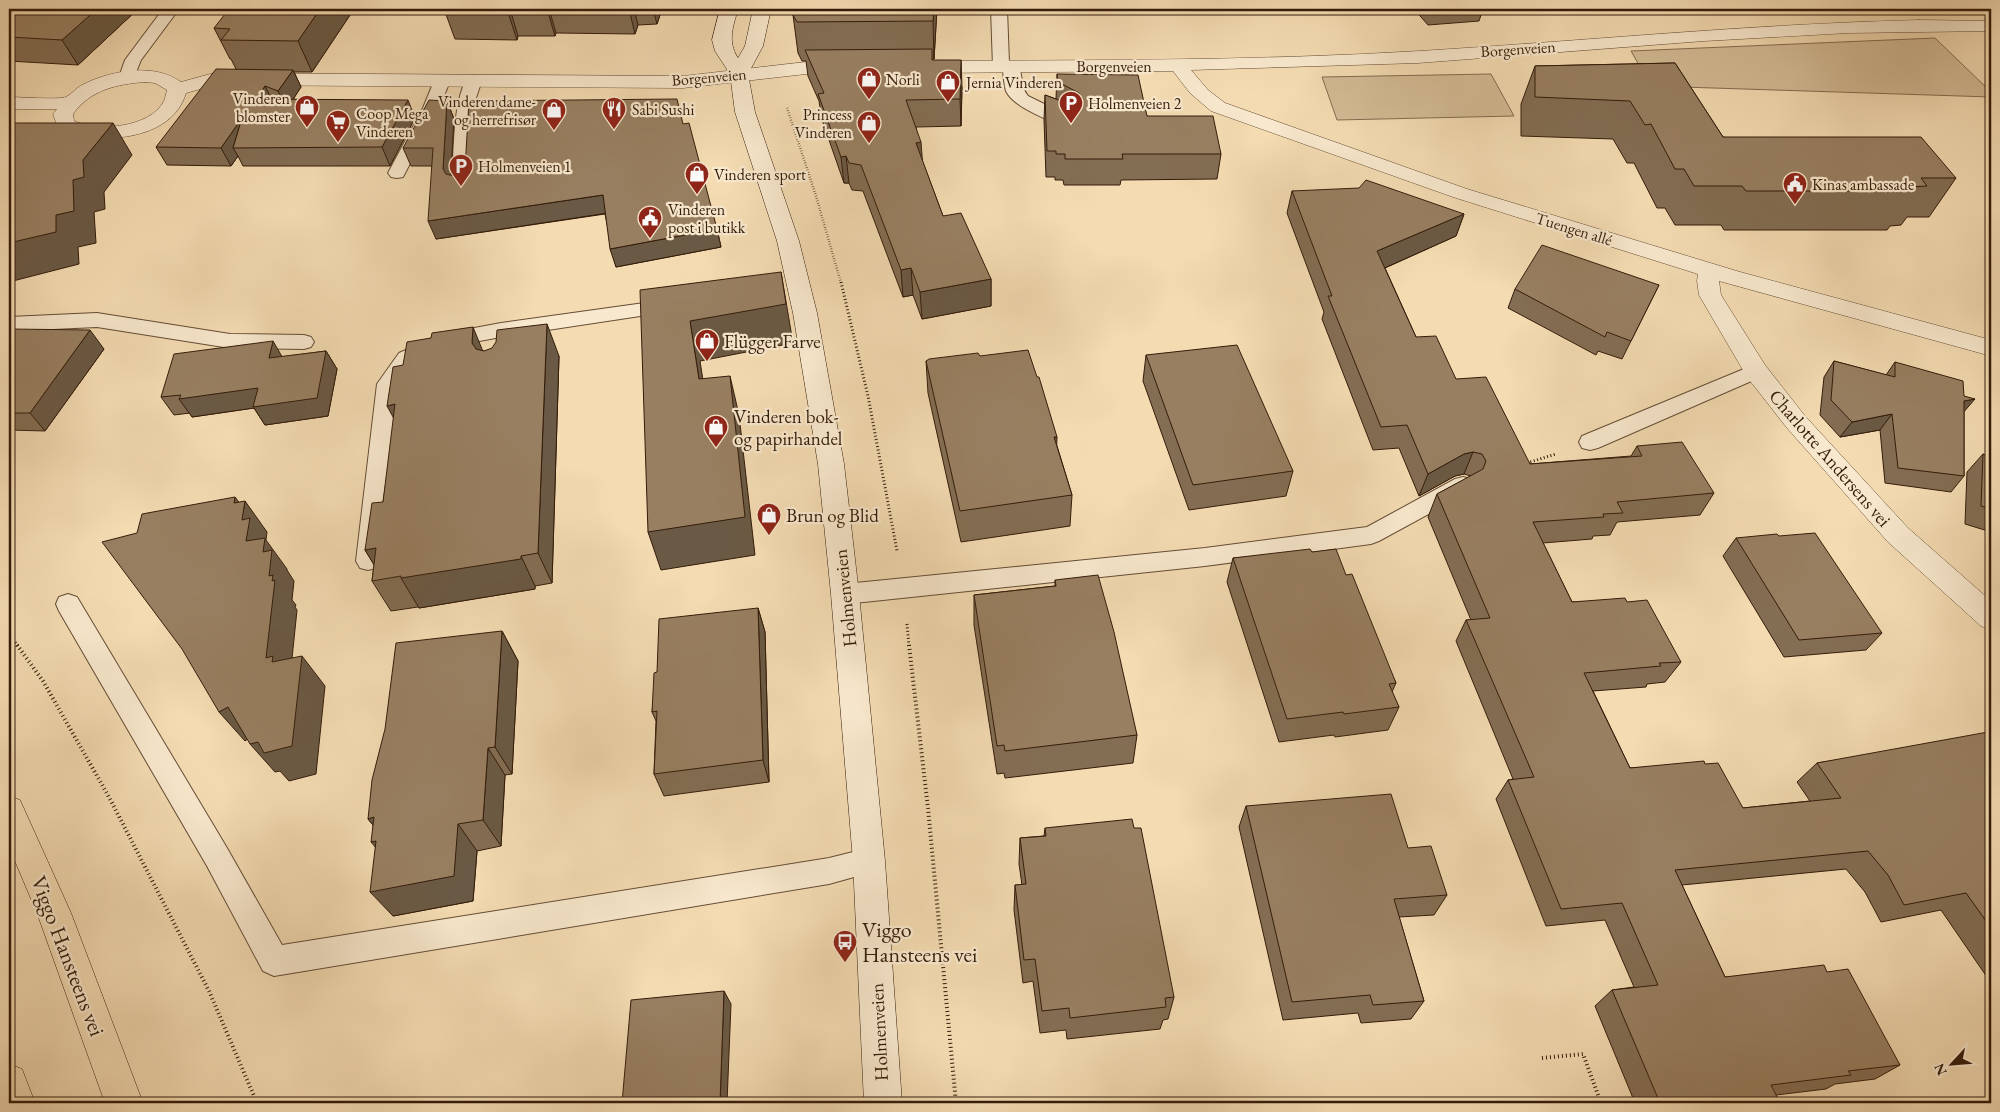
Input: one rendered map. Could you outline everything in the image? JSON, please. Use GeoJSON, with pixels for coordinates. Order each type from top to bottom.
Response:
{"type":"FeatureCollection","features":[{"type":"Feature","properties":{"kind":"highway","name":"Viggo Hansteens vei"},"geometry":{"type":"LineString","coordinates":[[9,810],[54,913],[124,1103]]}},
{"type":"Feature","properties":{"kind":"highway"},"geometry":{"type":"LineString","coordinates":[[9,1082],[16,1103]]}},
{"type":"Feature","properties":{"kind":"street"},"geometry":{"type":"LineString","coordinates":[[728,9],[721,40],[724,51],[739,74],[754,46],[762,9]]}},
{"type":"Feature","properties":{"kind":"street","name":"Borgenveien"},"geometry":{"type":"LineString","coordinates":[[903,67],[1179,66],[1419,56],[1819,29],[1955,25],[1991,26]]}},
{"type":"Feature","properties":{"kind":"street","name":"Tuengen allé"},"geometry":{"type":"LineString","coordinates":[[1179,66],[1189,81],[1218,107],[1460,193],[1710,270],[1920,330],[1991,348]]}},
{"type":"Feature","properties":{"kind":"street","name":"Borgenveien"},"geometry":{"type":"LineString","coordinates":[[177,89],[214,79],[683,82],[739,74],[806,68],[864,68]]}},
{"type":"Feature","properties":{"kind":"street","name":"Holmenveien"},"geometry":{"type":"LineString","coordinates":[[739,74],[741,98],[745,112],[779,211],[789,286],[830,454],[870,861],[883,1103]]}},
{"type":"Feature","properties":{"kind":"street"},"geometry":{"type":"LineString","coordinates":[[127,77],[160,78],[170,82],[177,89],[177,97],[172,107],[144,124],[106,134],[88,134],[74,130],[65,124],[63,114],[69,103],[93,87],[127,77]]}},
{"type":"Feature","properties":{"kind":"street"},"geometry":{"type":"LineString","coordinates":[[9,103],[69,103]]}},
{"type":"Feature","properties":{"kind":"street","name":"Charlotte Andersens vei"},"geometry":{"type":"LineString","coordinates":[[1710,270],[1708,281],[1710,295],[1756,372],[1796,422],[1898,535],[1991,618]]}},
{"type":"Feature","properties":{"kind":"lane"},"geometry":{"type":"LineString","coordinates":[[127,77],[132,60],[171,9]]}},
{"type":"Feature","properties":{"kind":"lane"},"geometry":{"type":"LineString","coordinates":[[999,9],[1006,67],[1014,90],[1022,100],[1071,124]]}},
{"type":"Feature","properties":{"kind":"lane"},"geometry":{"type":"LineString","coordinates":[[461,187],[466,104],[474,80]]}},
{"type":"Feature","properties":{"kind":"lane"},"geometry":{"type":"LineString","coordinates":[[396,173],[431,108],[442,81]]}},
{"type":"Feature","properties":{"kind":"lane"},"geometry":{"type":"LineString","coordinates":[[368,561],[388,384],[406,358],[442,341],[500,339],[694,302]]}},
{"type":"Feature","properties":{"kind":"lane"},"geometry":{"type":"LineString","coordinates":[[9,324],[97,320],[230,342],[304,342]]}},
{"type":"Feature","properties":{"kind":"lane"},"geometry":{"type":"LineString","coordinates":[[1590,442],[1756,372]]}},
{"type":"Feature","properties":{"kind":"lane"},"geometry":{"type":"LineString","coordinates":[[845,594],[1205,557],[1371,535],[1464,484]]}},
{"type":"Feature","properties":{"kind":"lane"},"geometry":{"type":"LineString","coordinates":[[68,604],[217,857],[274,961],[829,870],[870,861]]}},
{"type":"Feature","properties":{"kind":"path"},"geometry":{"type":"LineString","coordinates":[[1464,484],[1590,442]]}},
{"type":"Feature","properties":{"kind":"path"},"geometry":{"type":"LineString","coordinates":[[9,634],[43,681],[109,796],[209,991],[257,1103]]}},
{"type":"Feature","properties":{"kind":"path"},"geometry":{"type":"LineString","coordinates":[[1542,1058],[1583,1054],[1602,1103]]}},
{"type":"Feature","properties":{"kind":"shaded area"},"geometry":{"type":"Polygon","coordinates":[[[1935,38],[1991,92],[1991,97],[1651,86],[1631,51],[1935,38]]]}},
{"type":"Feature","properties":{"kind":"shaded area"},"geometry":{"type":"Polygon","coordinates":[[[1491,74],[1514,116],[1337,120],[1322,77],[1491,74]]]}},
{"type":"Feature","properties":{"kind":"building"},"geometry":{"type":"Polygon","coordinates":[[[9,9],[97,9],[62,40],[9,37],[9,9]]]}},
{"type":"Feature","properties":{"kind":"building"},"geometry":{"type":"Polygon","coordinates":[[[229,9],[320,9],[298,41],[221,40],[230,29],[214,28],[229,9]]]}},
{"type":"Feature","properties":{"kind":"building"},"geometry":{"type":"Polygon","coordinates":[[[795,9],[934,9],[933,21],[797,22],[793,15],[795,9]]]}},
{"type":"Feature","properties":{"kind":"building"},"geometry":{"type":"Polygon","coordinates":[[[932,49],[932,60],[961,60],[960,99],[906,100],[921,142],[916,143],[943,216],[961,213],[991,279],[920,292],[911,268],[901,270],[861,165],[849,163],[846,156],[841,157],[818,94],[824,93],[805,50],[932,49]]]}},
{"type":"Feature","properties":{"kind":"building"},"geometry":{"type":"Polygon","coordinates":[[[1675,63],[1723,137],[1921,137],[1956,178],[1921,178],[1927,186],[1909,187],[1913,191],[1746,191],[1742,186],[1694,186],[1684,169],[1675,169],[1651,124],[1645,125],[1630,101],[1535,97],[1535,66],[1675,63]]]}},
{"type":"Feature","properties":{"kind":"building"},"geometry":{"type":"Polygon","coordinates":[[[216,69],[293,70],[278,91],[265,86],[256,99],[408,100],[382,147],[233,148],[242,118],[221,148],[156,147],[216,69]]]}},
{"type":"Feature","properties":{"kind":"building"},"geometry":{"type":"Polygon","coordinates":[[[1057,74],[1138,75],[1147,116],[1213,116],[1221,154],[1122,154],[1123,159],[1065,159],[1065,154],[1047,151],[1045,95],[1072,105],[1079,104],[1083,100],[1079,93],[1058,82],[1057,74]]]}},
{"type":"Feature","properties":{"kind":"building"},"geometry":{"type":"Polygon","coordinates":[[[677,99],[683,124],[689,123],[717,229],[610,249],[603,195],[428,221],[433,148],[403,148],[429,100],[447,101],[443,169],[446,174],[454,176],[461,174],[465,169],[469,101],[677,99]]]}},
{"type":"Feature","properties":{"kind":"building"},"geometry":{"type":"Polygon","coordinates":[[[9,123],[113,123],[83,160],[84,177],[73,180],[74,211],[56,215],[56,232],[9,243],[9,123]]]}},
{"type":"Feature","properties":{"kind":"building"},"geometry":{"type":"Polygon","coordinates":[[[1366,180],[1464,214],[1377,251],[1416,337],[1436,336],[1456,379],[1486,377],[1530,464],[1642,456],[1637,446],[1682,442],[1714,493],[1617,502],[1623,513],[1603,514],[1604,517],[1533,522],[1572,602],[1625,598],[1627,602],[1647,600],[1681,662],[1659,663],[1661,666],[1584,673],[1630,768],[1704,761],[1705,764],[1718,763],[1743,808],[1841,798],[1817,763],[1988,732],[1991,736],[1991,928],[1966,893],[1904,905],[1888,875],[1868,851],[1675,870],[1725,977],[1824,965],[1827,972],[1848,969],[1900,1065],[1848,1071],[1851,1075],[1771,1085],[1780,1103],[1660,1103],[1612,990],[1658,985],[1622,903],[1561,909],[1508,780],[1534,777],[1466,620],[1490,618],[1437,494],[1483,469],[1486,461],[1482,454],[1473,452],[1464,454],[1428,474],[1407,425],[1381,427],[1328,296],[1332,296],[1292,191],[1359,188],[1366,180]]]}},
{"type":"Feature","properties":{"kind":"building"},"geometry":{"type":"Polygon","coordinates":[[[1542,245],[1659,285],[1631,341],[1607,332],[1605,337],[1515,289],[1542,245]]]}},
{"type":"Feature","properties":{"kind":"building"},"geometry":{"type":"Polygon","coordinates":[[[781,272],[786,304],[690,321],[699,379],[730,376],[745,517],[648,532],[640,290],[781,272]]]}},
{"type":"Feature","properties":{"kind":"building"},"geometry":{"type":"Polygon","coordinates":[[[547,324],[538,553],[521,556],[521,559],[372,581],[376,548],[365,550],[372,503],[383,502],[395,404],[387,406],[393,367],[403,365],[407,342],[431,338],[432,333],[473,327],[472,343],[476,349],[484,351],[492,348],[496,342],[497,330],[547,324]]]}},
{"type":"Feature","properties":{"kind":"building"},"geometry":{"type":"Polygon","coordinates":[[[10,329],[90,330],[30,413],[9,413],[10,329]]]}},
{"type":"Feature","properties":{"kind":"building"},"geometry":{"type":"Polygon","coordinates":[[[273,341],[269,358],[326,351],[317,398],[253,407],[258,388],[179,399],[181,395],[161,397],[174,354],[273,341]]]}},
{"type":"Feature","properties":{"kind":"building"},"geometry":{"type":"Polygon","coordinates":[[[1237,345],[1293,471],[1193,485],[1146,355],[1237,345]]]}},
{"type":"Feature","properties":{"kind":"building"},"geometry":{"type":"Polygon","coordinates":[[[1028,350],[1037,377],[1039,377],[1057,437],[1054,437],[1072,495],[960,511],[926,361],[929,359],[978,353],[980,356],[1028,350]]]}},
{"type":"Feature","properties":{"kind":"building"},"geometry":{"type":"Polygon","coordinates":[[[1834,361],[1895,377],[1895,362],[1963,381],[1964,396],[1975,399],[1964,401],[1964,476],[1898,468],[1892,414],[1852,422],[1831,400],[1834,361]]]}},
{"type":"Feature","properties":{"kind":"building"},"geometry":{"type":"Polygon","coordinates":[[[1983,454],[1991,457],[1991,509],[1981,506],[1983,454]]]}},
{"type":"Feature","properties":{"kind":"building"},"geometry":{"type":"Polygon","coordinates":[[[235,497],[234,503],[245,501],[242,520],[250,518],[246,541],[265,538],[263,552],[272,550],[269,576],[273,575],[272,581],[275,580],[266,658],[273,656],[272,662],[302,656],[292,746],[264,753],[258,742],[250,744],[228,707],[219,712],[182,649],[102,542],[137,533],[142,514],[235,497]]]}},
{"type":"Feature","properties":{"kind":"building"},"geometry":{"type":"Polygon","coordinates":[[[1815,533],[1882,633],[1799,640],[1736,538],[1815,533]]]}},
{"type":"Feature","properties":{"kind":"building"},"geometry":{"type":"Polygon","coordinates":[[[1310,549],[1312,552],[1336,549],[1346,575],[1352,574],[1396,683],[1389,684],[1399,707],[1287,719],[1233,558],[1310,549]]]}},
{"type":"Feature","properties":{"kind":"building"},"geometry":{"type":"Polygon","coordinates":[[[1098,575],[1114,632],[1137,735],[1005,751],[1004,745],[997,746],[974,595],[1056,586],[1055,580],[1098,575]]]}},
{"type":"Feature","properties":{"kind":"building"},"geometry":{"type":"Polygon","coordinates":[[[758,608],[763,760],[654,774],[657,711],[652,712],[654,673],[657,672],[659,619],[758,608]]]}},
{"type":"Feature","properties":{"kind":"building"},"geometry":{"type":"Polygon","coordinates":[[[502,631],[495,747],[488,748],[483,820],[458,824],[454,876],[370,892],[376,841],[371,842],[374,817],[368,819],[372,780],[385,729],[396,643],[502,631]]]}},
{"type":"Feature","properties":{"kind":"building"},"geometry":{"type":"Polygon","coordinates":[[[1391,794],[1408,848],[1431,846],[1447,895],[1394,899],[1424,1001],[1373,1005],[1370,995],[1292,1002],[1246,806],[1391,794]]]}},
{"type":"Feature","properties":{"kind":"building"},"geometry":{"type":"Polygon","coordinates":[[[1132,819],[1134,828],[1141,828],[1174,997],[1165,998],[1166,1007],[1070,1018],[1069,1008],[1042,1011],[1035,959],[1024,960],[1015,885],[1026,884],[1020,838],[1046,836],[1045,828],[1132,819]]]}},
{"type":"Feature","properties":{"kind":"building"},"geometry":{"type":"Polygon","coordinates":[[[724,991],[720,1103],[622,1103],[631,1000],[724,991]]]}},
{"type":"Feature","properties":{"kind":"place","name":"Norli"},"geometry":{"type":"Point","coordinates":[869,100]}},
{"type":"Feature","properties":{"kind":"place","name":"Jernia Vinderen"},"geometry":{"type":"Point","coordinates":[948,103]}},
{"type":"Feature","properties":{"kind":"place","name":"Holmenveien 2"},"geometry":{"type":"Point","coordinates":[1071,124]}},
{"type":"Feature","properties":{"kind":"place","name":"Vinderen blomster"},"geometry":{"type":"Point","coordinates":[307,128]}},
{"type":"Feature","properties":{"kind":"place","name":"Sabi Sushi"},"geometry":{"type":"Point","coordinates":[614,130]}},
{"type":"Feature","properties":{"kind":"place","name":"Vinderen dame- og herrefrisør"},"geometry":{"type":"Point","coordinates":[554,131]}},
{"type":"Feature","properties":{"kind":"place","name":"Coop Mega Vinderen"},"geometry":{"type":"Point","coordinates":[338,143]}},
{"type":"Feature","properties":{"kind":"place","name":"Princess Vinderen"},"geometry":{"type":"Point","coordinates":[869,144]}},
{"type":"Feature","properties":{"kind":"place","name":"Holmenveien 1"},"geometry":{"type":"Point","coordinates":[461,187]}},
{"type":"Feature","properties":{"kind":"place","name":"Vinderen sport"},"geometry":{"type":"Point","coordinates":[697,195]}},
{"type":"Feature","properties":{"kind":"place","name":"Kinas ambassade"},"geometry":{"type":"Point","coordinates":[1795,205]}},
{"type":"Feature","properties":{"kind":"place","name":"Vinderen post i butikk"},"geometry":{"type":"Point","coordinates":[650,239]}},
{"type":"Feature","properties":{"kind":"place","name":"Flügger Farve"},"geometry":{"type":"Point","coordinates":[707,362]}},
{"type":"Feature","properties":{"kind":"place","name":"Vinderen bok- og papirhandel"},"geometry":{"type":"Point","coordinates":[716,448]}},
{"type":"Feature","properties":{"kind":"place","name":"Brun og Blid"},"geometry":{"type":"Point","coordinates":[769,536]}},
{"type":"Feature","properties":{"kind":"place","name":"Viggo Hansteens vei"},"geometry":{"type":"Point","coordinates":[845,963]}}]}
